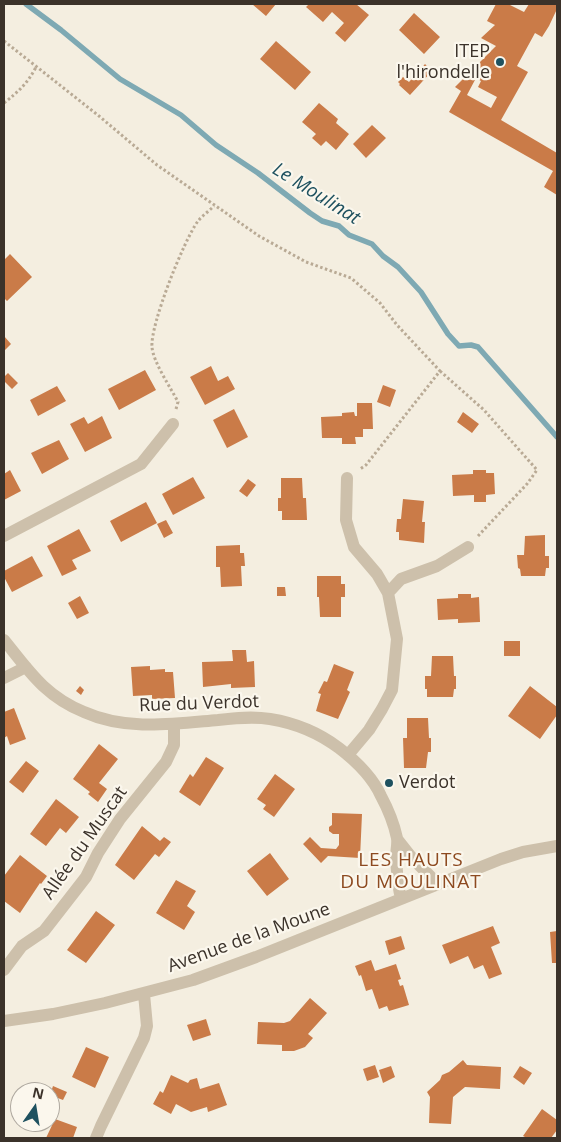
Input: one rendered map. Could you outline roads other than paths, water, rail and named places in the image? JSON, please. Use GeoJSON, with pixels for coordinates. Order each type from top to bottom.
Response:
{"type":"FeatureCollection","features":[{"type":"Feature","properties":{"kind":"street"},"geometry":{"type":"LineString","coordinates":[[4,536],[141,464],[172,424]]}},
{"type":"Feature","properties":{"kind":"street"},"geometry":{"type":"LineString","coordinates":[[347,478],[346,520],[354,547],[378,574],[388,593],[397,639],[392,690],[369,730],[348,755]]}},
{"type":"Feature","properties":{"kind":"street"},"geometry":{"type":"LineString","coordinates":[[388,593],[401,579],[437,566],[468,547]]}},
{"type":"Feature","properties":{"kind":"street","name":"Rue du Verdot"},"geometry":{"type":"LineString","coordinates":[[4,640],[48,692],[85,713],[115,722],[136,725],[174,724],[234,718],[269,719],[292,723],[312,731],[330,742],[348,755],[371,778],[381,794],[397,839],[397,883],[402,898]]}},
{"type":"Feature","properties":{"kind":"street"},"geometry":{"type":"LineString","coordinates":[[4,678],[26,667]]}},
{"type":"Feature","properties":{"kind":"street","name":"Allée du Muscat"},"geometry":{"type":"LineString","coordinates":[[4,970],[22,946],[44,931],[86,877],[98,853],[120,819],[166,762],[174,745],[174,724]]}},
{"type":"Feature","properties":{"kind":"street","name":"Rue du Verdot"},"geometry":{"type":"LineString","coordinates":[[397,839],[435,884]]}},
{"type":"Feature","properties":{"kind":"street","name":"Avenue de la Moune"},"geometry":{"type":"LineString","coordinates":[[4,1021],[53,1014],[144,994],[221,971],[501,859],[523,852],[557,846]]}},
{"type":"Feature","properties":{"kind":"street"},"geometry":{"type":"LineString","coordinates":[[96,1138],[144,1038],[147,1015],[144,994]]}},
{"type":"Feature","properties":{"kind":"waterway","name":"Le Moulinat"},"geometry":{"type":"LineString","coordinates":[[26,4],[61,30],[120,79],[181,115],[216,145],[258,173],[310,213],[322,221],[339,226],[349,235],[372,244],[383,256],[398,267],[421,292],[448,334],[459,346],[471,345],[478,347],[557,437]]}},
{"type":"Feature","properties":{"kind":"place","name":"ITEP l'hirondelle"},"geometry":{"type":"Point","coordinates":[500,62]}},
{"type":"Feature","properties":{"kind":"place","name":"Verdot"},"geometry":{"type":"Point","coordinates":[389,783]}},
{"type":"Feature","properties":{"kind":"district","name":"LES HAUTS DU MOULINAT"},"geometry":{"type":"Point","coordinates":[411,872]}}]}
